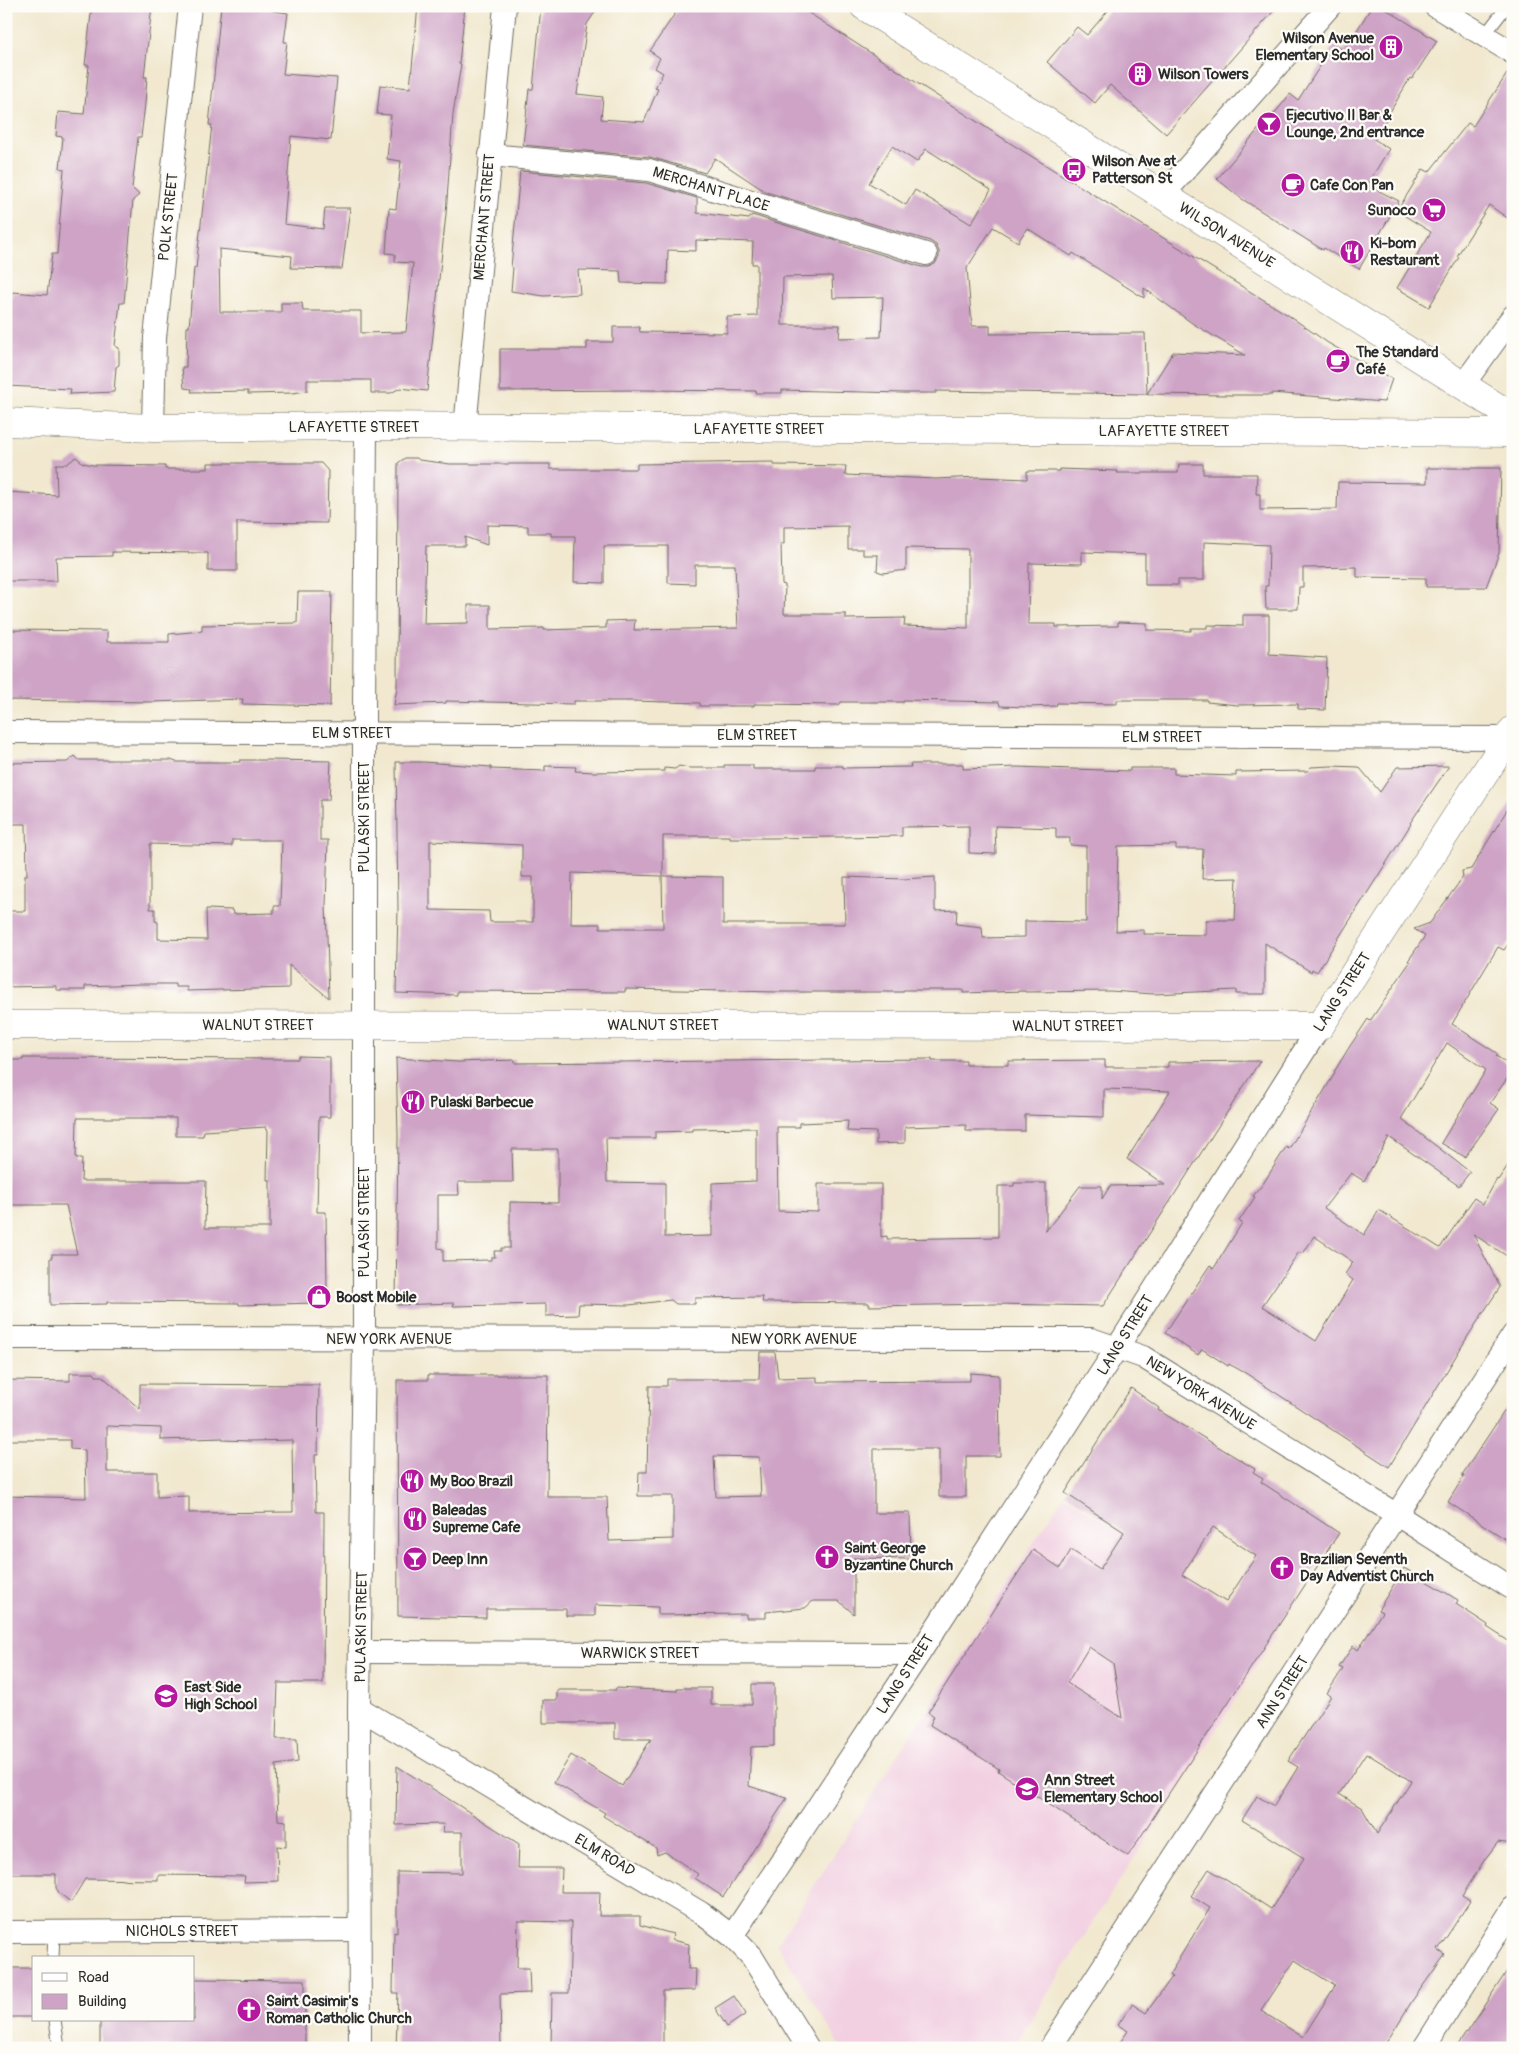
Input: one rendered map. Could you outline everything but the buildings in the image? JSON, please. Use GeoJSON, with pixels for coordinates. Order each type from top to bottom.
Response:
{"type":"FeatureCollection","features":[{"type":"Feature","properties":{"kind":"street","name":"POLK STREET"},"geometry":{"type":"LineString","coordinates":[[153,428],[155,338],[190,6]]}},
{"type":"Feature","properties":{"kind":"street","name":"MERCHANT STREET"},"geometry":{"type":"LineString","coordinates":[[465,428],[505,6]]}},
{"type":"Feature","properties":{"kind":"street","name":"WILSON AVENUE"},"geometry":{"type":"LineString","coordinates":[[864,6],[1463,384],[1513,418]]}},
{"type":"Feature","properties":{"kind":"street"},"geometry":{"type":"LineString","coordinates":[[1163,195],[1330,6]]}},
{"type":"Feature","properties":{"kind":"street"},"geometry":{"type":"LineString","coordinates":[[1435,6],[1513,53]]}},
{"type":"Feature","properties":{"kind":"street","name":"MERCHANT PLACE"},"geometry":{"type":"LineString","coordinates":[[490,155],[649,170],[926,254]]}},
{"type":"Feature","properties":{"kind":"street"},"geometry":{"type":"LineString","coordinates":[[1463,384],[1513,316]]}},
{"type":"Feature","properties":{"kind":"street","name":"LAFAYETTE STREET"},"geometry":{"type":"LineString","coordinates":[[6,422],[153,428],[366,426],[1513,433]]}},
{"type":"Feature","properties":{"kind":"street","name":"PULASKI STREET"},"geometry":{"type":"LineString","coordinates":[[360,2048],[358,1930],[364,1339],[366,426]]}},
{"type":"Feature","properties":{"kind":"street","name":"ELM STREET"},"geometry":{"type":"LineString","coordinates":[[6,732],[1510,734]]}},
{"type":"Feature","properties":{"kind":"street","name":"LANG STREET"},"geometry":{"type":"LineString","coordinates":[[732,1936],[919,1654],[1117,1348],[1320,1026],[1510,734]]}},
{"type":"Feature","properties":{"kind":"street","name":"WALNUT STREET"},"geometry":{"type":"LineString","coordinates":[[6,1025],[1320,1026]]}},
{"type":"Feature","properties":{"kind":"street","name":"ANN STREET"},"geometry":{"type":"LineString","coordinates":[[1050,2048],[1513,1335]]}},
{"type":"Feature","properties":{"kind":"street","name":"NEW YORK AVENUE"},"geometry":{"type":"LineString","coordinates":[[6,1338],[1091,1339],[1143,1357],[1513,1589]]}},
{"type":"Feature","properties":{"kind":"street","name":"WARWICK STREET"},"geometry":{"type":"LineString","coordinates":[[361,1652],[919,1654]]}},
{"type":"Feature","properties":{"kind":"street","name":"ELM ROAD"},"geometry":{"type":"LineString","coordinates":[[359,1708],[701,1913],[732,1936],[752,1957],[808,2048]]}},
{"type":"Feature","properties":{"kind":"street"},"geometry":{"type":"LineString","coordinates":[[1424,2048],[1513,1908]]}},
{"type":"Feature","properties":{"kind":"street","name":"NICHOLS STREET"},"geometry":{"type":"LineString","coordinates":[[6,1932],[358,1930]]}},
{"type":"Feature","properties":{"kind":"lane"},"geometry":{"type":"LineString","coordinates":[[1484,36],[1508,6]]}},
{"type":"Feature","properties":{"kind":"lane"},"geometry":{"type":"LineString","coordinates":[[53,1956],[54,1932]]}},
{"type":"Feature","properties":{"kind":"lane"},"geometry":{"type":"LineString","coordinates":[[54,2022],[59,2048]]}},
{"type":"Feature","properties":{"kind":"shaded area","name":"Ann Street Elementary School"},"geometry":{"type":"Polygon","coordinates":[[[1064,1495],[1277,1634],[1013,2048],[842,2048],[777,1944],[1064,1495]]]}},
{"type":"Feature","properties":{"kind":"place","name":"Wilson Avenue Elementary School"},"geometry":{"type":"Point","coordinates":[1391,47]}},
{"type":"Feature","properties":{"kind":"place","name":"Wilson Towers"},"geometry":{"type":"Point","coordinates":[1140,74]}},
{"type":"Feature","properties":{"kind":"place","name":"Ejecutivo II Bar & Lounge, 2nd entrance"},"geometry":{"type":"Point","coordinates":[1269,124]}},
{"type":"Feature","properties":{"kind":"place","name":"Wilson Ave at Patterson St"},"geometry":{"type":"Point","coordinates":[1074,170]}},
{"type":"Feature","properties":{"kind":"place","name":"Cafe Con Pan"},"geometry":{"type":"Point","coordinates":[1293,185]}},
{"type":"Feature","properties":{"kind":"place","name":"Sunoco"},"geometry":{"type":"Point","coordinates":[1434,210]}},
{"type":"Feature","properties":{"kind":"place","name":"Ki-bom Restaurant"},"geometry":{"type":"Point","coordinates":[1352,252]}},
{"type":"Feature","properties":{"kind":"place","name":"The Standard Café"},"geometry":{"type":"Point","coordinates":[1338,361]}},
{"type":"Feature","properties":{"kind":"place","name":"Pulaski Barbecue"},"geometry":{"type":"Point","coordinates":[413,1102]}},
{"type":"Feature","properties":{"kind":"place","name":"Boost Mobile"},"geometry":{"type":"Point","coordinates":[319,1297]}},
{"type":"Feature","properties":{"kind":"place","name":"My Boo Brazil"},"geometry":{"type":"Point","coordinates":[412,1481]}},
{"type":"Feature","properties":{"kind":"place","name":"Baleadas Supreme Cafe"},"geometry":{"type":"Point","coordinates":[415,1519]}},
{"type":"Feature","properties":{"kind":"place","name":"Saint George Byzantine Church"},"geometry":{"type":"Point","coordinates":[827,1557]}},
{"type":"Feature","properties":{"kind":"place","name":"Deep Inn"},"geometry":{"type":"Point","coordinates":[415,1559]}},
{"type":"Feature","properties":{"kind":"place","name":"Brazilian Seventh Day Adventist Church"},"geometry":{"type":"Point","coordinates":[1282,1568]}},
{"type":"Feature","properties":{"kind":"place","name":"East Side High School"},"geometry":{"type":"Point","coordinates":[166,1696]}},
{"type":"Feature","properties":{"kind":"place","name":"Ann Street Elementary School"},"geometry":{"type":"Point","coordinates":[1027,1789]}},
{"type":"Feature","properties":{"kind":"place","name":"Saint Casimir's Roman Catholic Church"},"geometry":{"type":"Point","coordinates":[249,2010]}}]}
